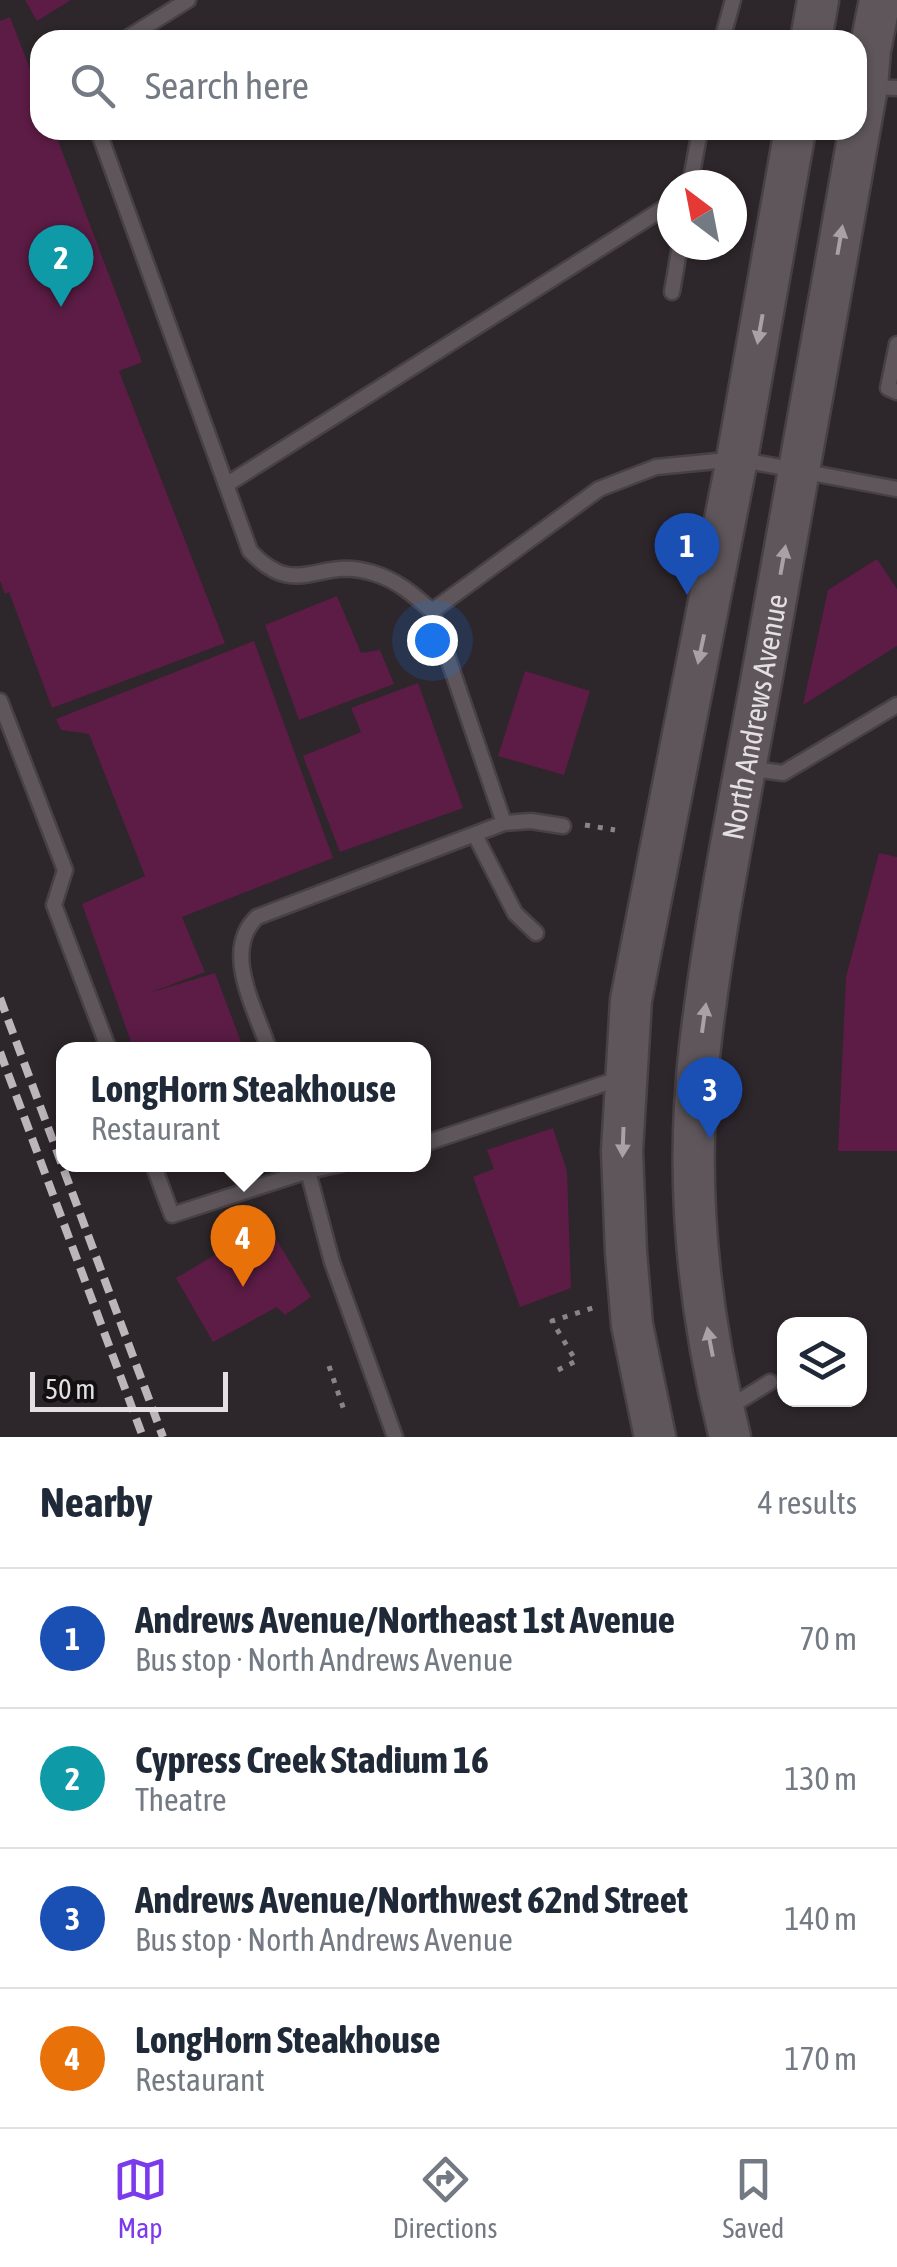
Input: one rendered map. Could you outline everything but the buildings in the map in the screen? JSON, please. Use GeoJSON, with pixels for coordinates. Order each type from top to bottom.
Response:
{"type":"FeatureCollection","features":[{"type":"Feature","properties":{"kind":"main road"},"geometry":{"type":"LineString","coordinates":[[813,30],[818,0]]}},
{"type":"Feature","properties":{"kind":"main road","name":"North Andrews Avenue"},"geometry":{"type":"LineString","coordinates":[[867,129],[879,69],[880,0]]}},
{"type":"Feature","properties":{"kind":"main road"},"geometry":{"type":"LineString","coordinates":[[655,1437],[632,1325],[626,1252],[622,1151],[631,1000],[737,459],[794,140]]}},
{"type":"Feature","properties":{"kind":"main road","name":"North Andrews Avenue"},"geometry":{"type":"LineString","coordinates":[[726,1424],[696,1241],[700,1050],[723,892],[799,470],[865,140]]}},
{"type":"Feature","properties":{"kind":"lane"},"geometry":{"type":"LineString","coordinates":[[140,30],[188,0]]}},
{"type":"Feature","properties":{"kind":"lane"},"geometry":{"type":"LineString","coordinates":[[725,30],[733,0]]}},
{"type":"Feature","properties":{"kind":"lane"},"geometry":{"type":"LineString","coordinates":[[102,140],[250,551],[266,568],[285,578],[336,569],[371,572],[405,587],[432,611],[504,823]]}},
{"type":"Feature","properties":{"kind":"lane"},"geometry":{"type":"LineString","coordinates":[[693,170],[698,140]]}},
{"type":"Feature","properties":{"kind":"lane"},"geometry":{"type":"LineString","coordinates":[[226,485],[657,212]]}},
{"type":"Feature","properties":{"kind":"lane"},"geometry":{"type":"LineString","coordinates":[[672,292],[677,260]]}},
{"type":"Feature","properties":{"kind":"lane"},"geometry":{"type":"LineString","coordinates":[[897,344],[888,388],[897,392]]}},
{"type":"Feature","properties":{"kind":"lane"},"geometry":{"type":"LineString","coordinates":[[432,611],[599,490],[656,467],[737,459],[897,489]]}},
{"type":"Feature","properties":{"kind":"lane"},"geometry":{"type":"LineString","coordinates":[[0,701],[65,870],[54,905],[106,1042]]}},
{"type":"Feature","properties":{"kind":"lane"},"geometry":{"type":"LineString","coordinates":[[746,768],[783,773],[897,705]]}},
{"type":"Feature","properties":{"kind":"lane"},"geometry":{"type":"LineString","coordinates":[[265,1042],[238,956],[244,930],[257,918],[504,823],[531,821],[563,826]]}},
{"type":"Feature","properties":{"kind":"lane"},"geometry":{"type":"LineString","coordinates":[[475,835],[515,914],[536,933]]}},
{"type":"Feature","properties":{"kind":"lane"},"geometry":{"type":"LineString","coordinates":[[431,1141],[627,1076]]}},
{"type":"Feature","properties":{"kind":"lane"},"geometry":{"type":"LineString","coordinates":[[156,1172],[172,1215],[295,1172]]}},
{"type":"Feature","properties":{"kind":"lane"},"geometry":{"type":"LineString","coordinates":[[307,1172],[338,1280],[395,1437]]}},
{"type":"Feature","properties":{"kind":"lane"},"geometry":{"type":"LineString","coordinates":[[726,1424],[770,1382]]}},
{"type":"Feature","properties":{"kind":"path"},"geometry":{"type":"LineString","coordinates":[[586,824],[615,830]]}},
{"type":"Feature","properties":{"kind":"path"},"geometry":{"type":"LineString","coordinates":[[558,1370],[576,1361],[552,1321],[596,1307]]}},
{"type":"Feature","properties":{"kind":"path"},"geometry":{"type":"LineString","coordinates":[[328,1366],[344,1413]]}},
{"type":"Feature","properties":{"kind":"railway"},"geometry":{"type":"LineString","coordinates":[[0,998],[56,1149]]}},
{"type":"Feature","properties":{"kind":"railway"},"geometry":{"type":"LineString","coordinates":[[0,1052],[143,1437]]}},
{"type":"Feature","properties":{"kind":"railway"},"geometry":{"type":"LineString","coordinates":[[65,1172],[163,1437]]}},
{"type":"Feature","properties":{"kind":"place","name":"Cypress Creek Stadium 16"},"geometry":{"type":"Point","coordinates":[61,307]}},
{"type":"Feature","properties":{"kind":"place","name":"Andrews Avenue/Northeast 1st Avenue"},"geometry":{"type":"Point","coordinates":[687,595]}},
{"type":"Feature","properties":{"kind":"place","name":"Andrews Avenue/Northwest 62nd Street"},"geometry":{"type":"Point","coordinates":[710,1139]}},
{"type":"Feature","properties":{"kind":"place","name":"LongHorn Steakhouse"},"geometry":{"type":"Point","coordinates":[243,1287]}}]}
